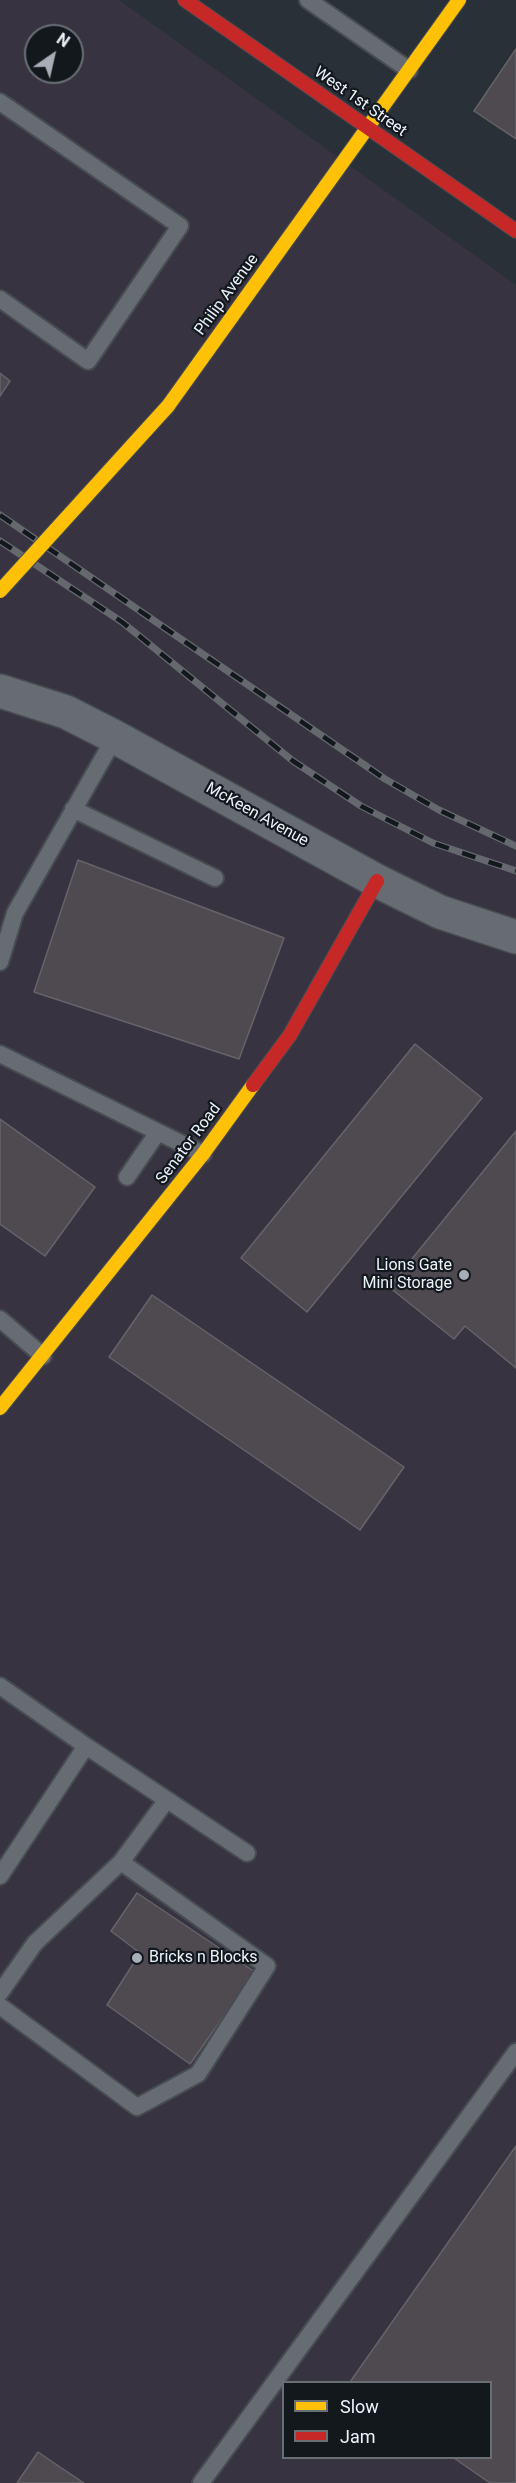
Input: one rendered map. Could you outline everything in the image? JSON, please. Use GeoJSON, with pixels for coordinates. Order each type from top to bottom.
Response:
{"type":"FeatureCollection","features":[{"type":"Feature","properties":{"kind":"street","name":"West 1st Street"},"geometry":{"type":"LineString","coordinates":[[185,0],[516,231]]}},
{"type":"Feature","properties":{"kind":"street","name":"Philip Avenue"},"geometry":{"type":"LineString","coordinates":[[0,591],[168,406],[459,0]]}},
{"type":"Feature","properties":{"kind":"street","name":"McKeen Avenue"},"geometry":{"type":"LineString","coordinates":[[0,691],[66,712],[115,736],[376,881],[440,912],[516,937]]}},
{"type":"Feature","properties":{"kind":"street","name":"Senator Road"},"geometry":{"type":"LineString","coordinates":[[0,1408],[203,1154],[290,1035],[376,881]]}},
{"type":"Feature","properties":{"kind":"lane"},"geometry":{"type":"LineString","coordinates":[[308,0],[409,70]]}},
{"type":"Feature","properties":{"kind":"lane"},"geometry":{"type":"LineString","coordinates":[[0,102],[180,226],[88,361],[0,299]]}},
{"type":"Feature","properties":{"kind":"lane"},"geometry":{"type":"LineString","coordinates":[[0,962],[15,913],[115,736]]}},
{"type":"Feature","properties":{"kind":"lane"},"geometry":{"type":"LineString","coordinates":[[73,809],[215,878]]}},
{"type":"Feature","properties":{"kind":"lane"},"geometry":{"type":"LineString","coordinates":[[0,1054],[203,1154]]}},
{"type":"Feature","properties":{"kind":"lane"},"geometry":{"type":"LineString","coordinates":[[127,1177],[158,1132]]}},
{"type":"Feature","properties":{"kind":"lane"},"geometry":{"type":"LineString","coordinates":[[0,1319],[43,1356]]}},
{"type":"Feature","properties":{"kind":"lane"},"geometry":{"type":"LineString","coordinates":[[0,1686],[166,1801],[247,1853]]}},
{"type":"Feature","properties":{"kind":"lane"},"geometry":{"type":"LineString","coordinates":[[0,1876],[86,1746]]}},
{"type":"Feature","properties":{"kind":"lane"},"geometry":{"type":"LineString","coordinates":[[0,1994],[35,1944],[121,1862],[166,1801]]}},
{"type":"Feature","properties":{"kind":"lane"},"geometry":{"type":"LineString","coordinates":[[0,2006],[137,2107],[198,2074],[267,1966],[121,1862]]}},
{"type":"Feature","properties":{"kind":"lane"},"geometry":{"type":"LineString","coordinates":[[201,2483],[516,2052]]}},
{"type":"Feature","properties":{"kind":"shaded area"},"geometry":{"type":"Polygon","coordinates":[[[0,0],[119,0],[516,285],[516,2483],[0,2483],[0,0]]]}},
{"type":"Feature","properties":{"kind":"building"},"geometry":{"type":"Polygon","coordinates":[[[516,49],[516,139],[474,111],[516,49]]]}},
{"type":"Feature","properties":{"kind":"building"},"geometry":{"type":"Polygon","coordinates":[[[0,373],[10,381],[0,396],[0,373]]]}},
{"type":"Feature","properties":{"kind":"building"},"geometry":{"type":"Polygon","coordinates":[[[78,860],[284,938],[239,1059],[34,992],[78,860]]]}},
{"type":"Feature","properties":{"kind":"building"},"geometry":{"type":"Polygon","coordinates":[[[415,1044],[482,1098],[307,1312],[241,1258],[415,1044]]]}},
{"type":"Feature","properties":{"kind":"building"},"geometry":{"type":"Polygon","coordinates":[[[0,1119],[95,1187],[45,1256],[0,1224],[0,1119]]]}},
{"type":"Feature","properties":{"kind":"building"},"geometry":{"type":"Polygon","coordinates":[[[516,1131],[516,1368],[465,1326],[454,1339],[389,1287],[516,1131]]]}},
{"type":"Feature","properties":{"kind":"building"},"geometry":{"type":"Polygon","coordinates":[[[152,1295],[404,1467],[360,1530],[109,1357],[152,1295]]]}},
{"type":"Feature","properties":{"kind":"building"},"geometry":{"type":"Polygon","coordinates":[[[137,1893],[255,1972],[190,2064],[107,2005],[140,1953],[111,1931],[137,1893]]]}},
{"type":"Feature","properties":{"kind":"building"},"geometry":{"type":"Polygon","coordinates":[[[516,2146],[516,2483],[490,2483],[455,2459],[492,2459],[492,2381],[351,2381],[516,2146]]]}},
{"type":"Feature","properties":{"kind":"building"},"geometry":{"type":"Polygon","coordinates":[[[38,2452],[60,2467],[84,2483],[17,2483],[38,2452]]]}},
{"type":"Feature","properties":{"kind":"railway"},"geometry":{"type":"LineString","coordinates":[[0,515],[385,779],[439,810],[516,846]]}},
{"type":"Feature","properties":{"kind":"railway"},"geometry":{"type":"LineString","coordinates":[[0,541],[122,622],[293,761],[361,806],[433,843],[516,871]]}},
{"type":"Feature","properties":{"kind":"traffic: slow"},"geometry":{"type":"LineString","coordinates":[[168,406],[459,0]]}},
{"type":"Feature","properties":{"kind":"traffic: slow"},"geometry":{"type":"LineString","coordinates":[[0,591],[168,406]]}},
{"type":"Feature","properties":{"kind":"traffic: slow"},"geometry":{"type":"LineString","coordinates":[[0,1408],[203,1154],[253,1085]]}},
{"type":"Feature","properties":{"kind":"traffic: jam"},"geometry":{"type":"LineString","coordinates":[[185,0],[516,231]]}},
{"type":"Feature","properties":{"kind":"traffic: jam"},"geometry":{"type":"LineString","coordinates":[[253,1085],[290,1035],[377,881]]}},
{"type":"Feature","properties":{"kind":"place","name":"Lions Gate Mini Storage"},"geometry":{"type":"Point","coordinates":[464,1275]}},
{"type":"Feature","properties":{"kind":"place","name":"Bricks n Blocks"},"geometry":{"type":"Point","coordinates":[137,1958]}}]}
